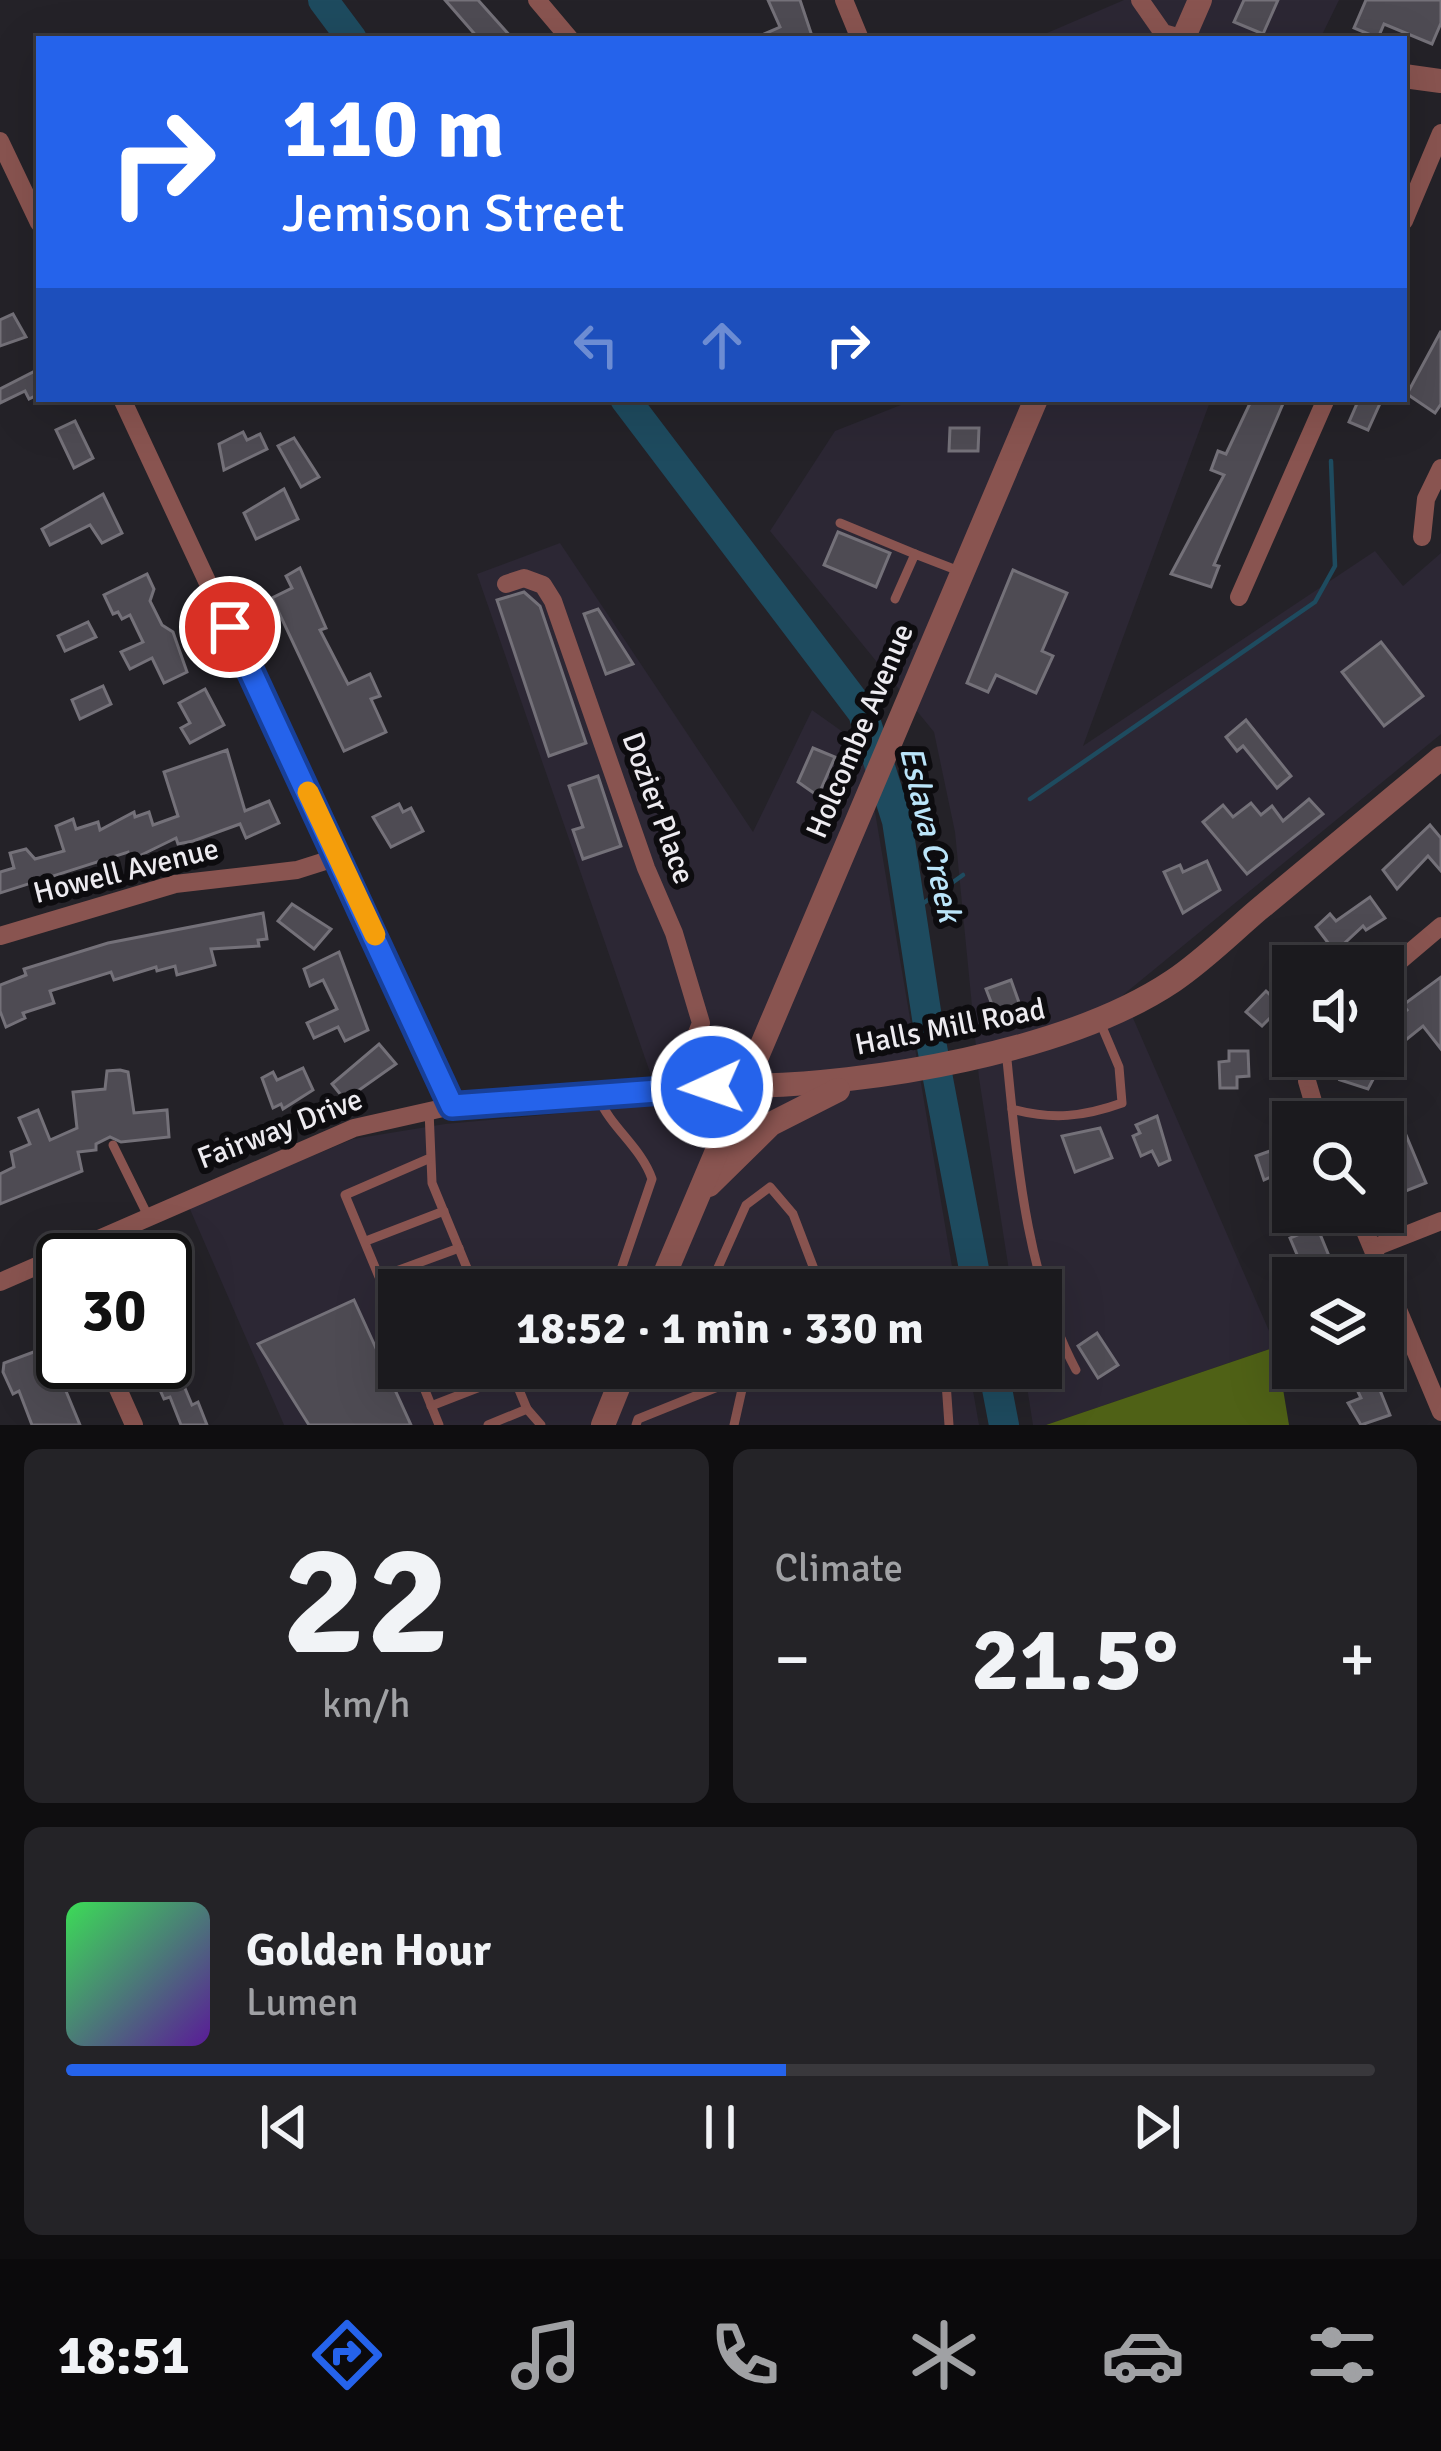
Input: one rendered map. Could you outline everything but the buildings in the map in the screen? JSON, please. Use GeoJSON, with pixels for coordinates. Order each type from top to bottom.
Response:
{"type":"FeatureCollection","features":[{"type":"Feature","properties":{"kind":"street"},"geometry":{"type":"LineString","coordinates":[[537,0],[567,36]]}},
{"type":"Feature","properties":{"kind":"street"},"geometry":{"type":"LineString","coordinates":[[844,0],[859,36]]}},
{"type":"Feature","properties":{"kind":"street"},"geometry":{"type":"LineString","coordinates":[[1140,0],[1163,32],[1175,36]]}},
{"type":"Feature","properties":{"kind":"street"},"geometry":{"type":"LineString","coordinates":[[1185,36],[1200,0]]}},
{"type":"Feature","properties":{"kind":"street"},"geometry":{"type":"LineString","coordinates":[[1407,76],[1441,81]]}},
{"type":"Feature","properties":{"kind":"street"},"geometry":{"type":"LineString","coordinates":[[1407,214],[1441,133]]}},
{"type":"Feature","properties":{"kind":"street"},"geometry":{"type":"LineString","coordinates":[[0,141],[36,218]]}},
{"type":"Feature","properties":{"kind":"street"},"geometry":{"type":"LineString","coordinates":[[123,402],[452,1106]]}},
{"type":"Feature","properties":{"kind":"street"},"geometry":{"type":"LineString","coordinates":[[1239,597],[1325,402]]}},
{"type":"Feature","properties":{"kind":"street","name":"Holcombe Avenue"},"geometry":{"type":"LineString","coordinates":[[742,1086],[961,572],[1027,404]]}},
{"type":"Feature","properties":{"kind":"street"},"geometry":{"type":"LineString","coordinates":[[1422,538],[1426,499],[1441,468]]}},
{"type":"Feature","properties":{"kind":"street","name":"Dozier Place"},"geometry":{"type":"LineString","coordinates":[[506,584],[524,578],[543,585],[553,602],[646,868],[674,933],[701,1023],[674,1090]]}},
{"type":"Feature","properties":{"kind":"street","name":"Halls Mill Road"},"geometry":{"type":"LineString","coordinates":[[742,1086],[806,1086],[996,1052],[1099,1020],[1174,980],[1441,758]]}},
{"type":"Feature","properties":{"kind":"street","name":"Howell Avenue"},"geometry":{"type":"LineString","coordinates":[[0,936],[175,884],[297,870],[338,857]]}},
{"type":"Feature","properties":{"kind":"street"},"geometry":{"type":"LineString","coordinates":[[1404,957],[1441,926]]}},
{"type":"Feature","properties":{"kind":"street"},"geometry":{"type":"LineString","coordinates":[[695,1201],[741,1148],[771,1124],[884,1071]]}},
{"type":"Feature","properties":{"kind":"street"},"geometry":{"type":"LineString","coordinates":[[667,1269],[742,1086]]}},
{"type":"Feature","properties":{"kind":"street","name":"Fairway Drive"},"geometry":{"type":"LineString","coordinates":[[114,1233],[354,1127],[452,1106],[596,1092],[742,1086]]}},
{"type":"Feature","properties":{"kind":"street"},"geometry":{"type":"LineString","coordinates":[[1372,1248],[1441,1221]]}},
{"type":"Feature","properties":{"kind":"street"},"geometry":{"type":"LineString","coordinates":[[1366,1233],[1441,1412]]}},
{"type":"Feature","properties":{"kind":"street","name":"Fairway Drive"},"geometry":{"type":"LineString","coordinates":[[0,1282],[36,1269]]}},
{"type":"Feature","properties":{"kind":"street"},"geometry":{"type":"LineString","coordinates":[[118,1389],[134,1425]]}},
{"type":"Feature","properties":{"kind":"street"},"geometry":{"type":"LineString","coordinates":[[603,1425],[618,1389]]}},
{"type":"Feature","properties":{"kind":"lane"},"geometry":{"type":"LineString","coordinates":[[840,523],[961,572]]}},
{"type":"Feature","properties":{"kind":"lane"},"geometry":{"type":"LineString","coordinates":[[895,599],[915,554]]}},
{"type":"Feature","properties":{"kind":"lane"},"geometry":{"type":"LineString","coordinates":[[1012,1109],[1044,1118],[1077,1117],[1122,1103],[1119,1066],[1099,1020]]}},
{"type":"Feature","properties":{"kind":"lane"},"geometry":{"type":"LineString","coordinates":[[996,1052],[1012,1109],[1047,1316],[1076,1370]]}},
{"type":"Feature","properties":{"kind":"lane"},"geometry":{"type":"LineString","coordinates":[[596,1092],[652,1178],[621,1269]]}},
{"type":"Feature","properties":{"kind":"lane"},"geometry":{"type":"LineString","coordinates":[[429,1110],[428,1159],[468,1269]]}},
{"type":"Feature","properties":{"kind":"lane"},"geometry":{"type":"LineString","coordinates":[[113,1145],[148,1216]]}},
{"type":"Feature","properties":{"kind":"lane"},"geometry":{"type":"LineString","coordinates":[[378,1272],[345,1195],[428,1159]]}},
{"type":"Feature","properties":{"kind":"lane"},"geometry":{"type":"LineString","coordinates":[[717,1269],[746,1205],[770,1187],[793,1214],[814,1269]]}},
{"type":"Feature","properties":{"kind":"lane"},"geometry":{"type":"LineString","coordinates":[[366,1241],[444,1211]]}},
{"type":"Feature","properties":{"kind":"lane"},"geometry":{"type":"LineString","coordinates":[[402,1269],[459,1248]]}},
{"type":"Feature","properties":{"kind":"lane"},"geometry":{"type":"LineString","coordinates":[[424,1389],[439,1425]]}},
{"type":"Feature","properties":{"kind":"lane"},"geometry":{"type":"LineString","coordinates":[[431,1406],[469,1389]]}},
{"type":"Feature","properties":{"kind":"lane"},"geometry":{"type":"LineString","coordinates":[[519,1389],[541,1425]]}},
{"type":"Feature","properties":{"kind":"lane"},"geometry":{"type":"LineString","coordinates":[[636,1425],[638,1419],[713,1389]]}},
{"type":"Feature","properties":{"kind":"lane"},"geometry":{"type":"LineString","coordinates":[[734,1425],[742,1389]]}},
{"type":"Feature","properties":{"kind":"lane"},"geometry":{"type":"LineString","coordinates":[[946,1389],[950,1425]]}},
{"type":"Feature","properties":{"kind":"lane"},"geometry":{"type":"LineString","coordinates":[[488,1425],[527,1409]]}},
{"type":"Feature","properties":{"kind":"shaded area"},"geometry":{"type":"Polygon","coordinates":[[[1124,0],[1339,0],[1321,36],[1040,36],[1124,0]]]}},
{"type":"Feature","properties":{"kind":"shaded area"},"geometry":{"type":"Polygon","coordinates":[[[908,402],[1210,402],[1083,746],[1375,551],[1403,586],[1441,553],[1441,734],[1123,995],[1272,1338],[1272,1348],[1046,1425],[1033,1425],[1027,1389],[1062,1389],[1062,1269],[1009,1269],[979,1078],[955,832],[934,732],[770,531],[835,431],[908,402]]]}},
{"type":"Feature","properties":{"kind":"shaded area"},"geometry":{"type":"Polygon","coordinates":[[[560,543],[753,832],[812,710],[864,747],[952,1269],[378,1269],[378,1389],[973,1389],[979,1425],[284,1425],[189,1207],[353,1139],[445,1124],[661,1104],[477,574],[560,543]]]}},
{"type":"Feature","properties":{"kind":"green space"},"geometry":{"type":"Polygon","coordinates":[[[1272,1348],[1272,1389],[1283,1389],[1289,1425],[1046,1425],[1272,1348]]]}},
{"type":"Feature","properties":{"kind":"waterway","name":"Eslava Creek"},"geometry":{"type":"LineString","coordinates":[[323,0],[350,36]]}},
{"type":"Feature","properties":{"kind":"waterway","name":"Eslava Creek"},"geometry":{"type":"LineString","coordinates":[[627,402],[863,713],[897,821],[929,1031],[974,1269]]}},
{"type":"Feature","properties":{"kind":"waterway"},"geometry":{"type":"LineString","coordinates":[[1030,799],[1315,602],[1335,566],[1331,461]]}},
{"type":"Feature","properties":{"kind":"waterway"},"geometry":{"type":"LineString","coordinates":[[911,912],[963,875]]}},
{"type":"Feature","properties":{"kind":"waterway","name":"Eslava Creek"},"geometry":{"type":"LineString","coordinates":[[997,1389],[1004,1425]]}},
{"type":"Feature","properties":{"kind":"slow traffic"},"geometry":{"type":"LineString","coordinates":[[308,792],[375,935]]}},
{"type":"Feature","properties":{"kind":"route"},"geometry":{"type":"LineString","coordinates":[[230,627],[452,1106],[712,1087]]}}]}
